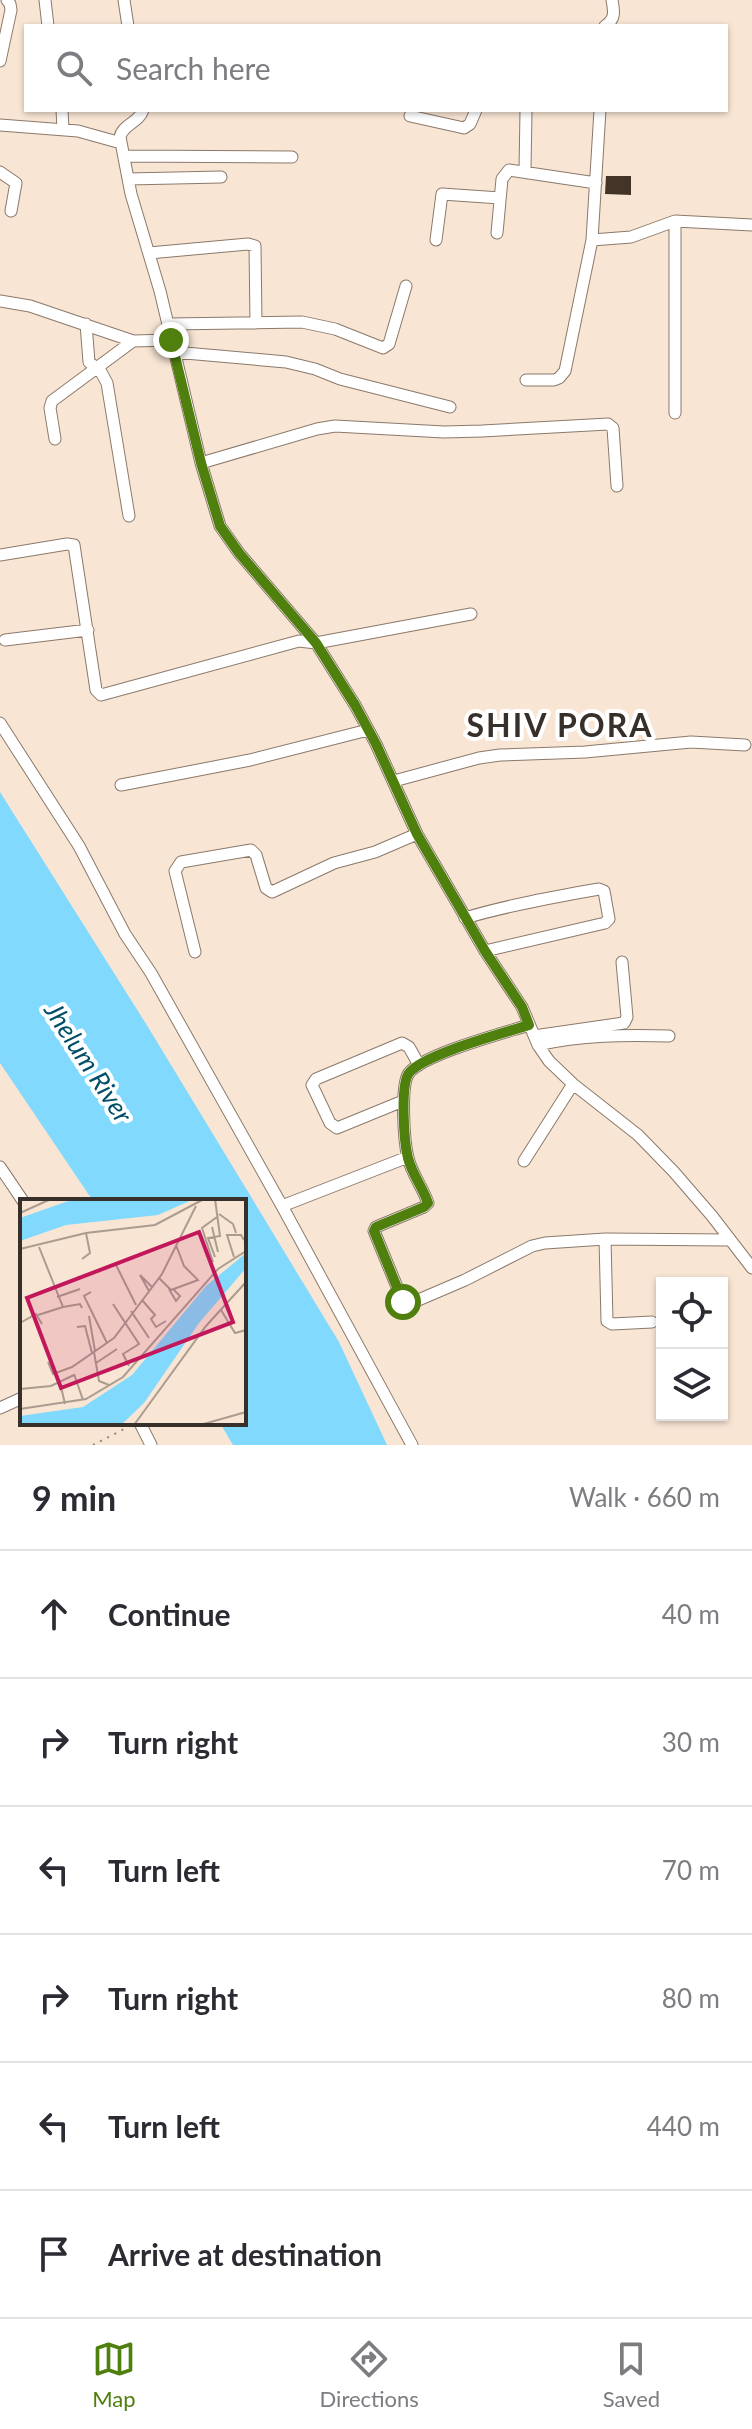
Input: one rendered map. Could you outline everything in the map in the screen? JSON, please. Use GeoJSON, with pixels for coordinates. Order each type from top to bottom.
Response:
{"type":"FeatureCollection","features":[{"type":"Feature","properties":{"kind":"street"},"geometry":{"type":"LineString","coordinates":[[0,61],[3,34],[11,10],[7,0]]}},
{"type":"Feature","properties":{"kind":"street"},"geometry":{"type":"LineString","coordinates":[[45,0],[48,24]]}},
{"type":"Feature","properties":{"kind":"street"},"geometry":{"type":"LineString","coordinates":[[124,0],[128,24]]}},
{"type":"Feature","properties":{"kind":"street"},"geometry":{"type":"LineString","coordinates":[[608,24],[614,15],[612,0]]}},
{"type":"Feature","properties":{"kind":"street"},"geometry":{"type":"LineString","coordinates":[[62,112],[63,129]]}},
{"type":"Feature","properties":{"kind":"street"},"geometry":{"type":"LineString","coordinates":[[142,112],[138,120],[120,133],[121,143],[128,179],[169,324],[201,463],[220,526],[239,553],[316,643],[368,730],[417,834],[485,951],[522,1007],[549,1061],[638,1135],[712,1216],[752,1268]]}},
{"type":"Feature","properties":{"kind":"street"},"geometry":{"type":"LineString","coordinates":[[410,116],[464,128],[470,124],[475,112]]}},
{"type":"Feature","properties":{"kind":"street"},"geometry":{"type":"LineString","coordinates":[[524,112],[525,171]]}},
{"type":"Feature","properties":{"kind":"street"},"geometry":{"type":"LineString","coordinates":[[526,380],[554,380],[565,371],[592,240],[600,112]]}},
{"type":"Feature","properties":{"kind":"street"},"geometry":{"type":"LineString","coordinates":[[1,129],[63,129],[121,143]]}},
{"type":"Feature","properties":{"kind":"street"},"geometry":{"type":"LineString","coordinates":[[125,156],[292,157]]}},
{"type":"Feature","properties":{"kind":"street"},"geometry":{"type":"LineString","coordinates":[[497,233],[502,179],[509,170],[596,183]]}},
{"type":"Feature","properties":{"kind":"street"},"geometry":{"type":"LineString","coordinates":[[0,172],[16,183],[11,211]]}},
{"type":"Feature","properties":{"kind":"street"},"geometry":{"type":"LineString","coordinates":[[128,179],[221,177]]}},
{"type":"Feature","properties":{"kind":"street"},"geometry":{"type":"LineString","coordinates":[[436,240],[442,194],[500,198]]}},
{"type":"Feature","properties":{"kind":"street"},"geometry":{"type":"LineString","coordinates":[[592,240],[631,237],[675,221],[752,225]]}},
{"type":"Feature","properties":{"kind":"street"},"geometry":{"type":"LineString","coordinates":[[675,221],[675,413]]}},
{"type":"Feature","properties":{"kind":"street"},"geometry":{"type":"LineString","coordinates":[[149,253],[248,244],[255,246],[256,323]]}},
{"type":"Feature","properties":{"kind":"street"},"geometry":{"type":"LineString","coordinates":[[169,324],[302,322],[317,324],[386,348],[406,286]]}},
{"type":"Feature","properties":{"kind":"street"},"geometry":{"type":"LineString","coordinates":[[0,301],[30,306],[133,341],[171,340]]}},
{"type":"Feature","properties":{"kind":"street"},"geometry":{"type":"LineString","coordinates":[[86,324],[89,362],[107,383],[129,516]]}},
{"type":"Feature","properties":{"kind":"street"},"geometry":{"type":"LineString","coordinates":[[55,439],[51,402],[133,341]]}},
{"type":"Feature","properties":{"kind":"street"},"geometry":{"type":"LineString","coordinates":[[174,352],[286,362],[450,407]]}},
{"type":"Feature","properties":{"kind":"street"},"geometry":{"type":"LineString","coordinates":[[201,463],[335,426],[444,432],[608,424],[613,428],[617,486]]}},
{"type":"Feature","properties":{"kind":"street"},"geometry":{"type":"LineString","coordinates":[[0,555],[74,545],[96,690],[101,695],[299,641],[316,643],[471,614]]}},
{"type":"Feature","properties":{"kind":"street"},"geometry":{"type":"LineString","coordinates":[[5,640],[88,630]]}},
{"type":"Feature","properties":{"kind":"street"},"geometry":{"type":"LineString","coordinates":[[0,723],[79,846],[125,934],[151,973],[282,1206],[412,1445]]}},
{"type":"Feature","properties":{"kind":"street"},"geometry":{"type":"LineString","coordinates":[[121,785],[250,760],[368,730]]}},
{"type":"Feature","properties":{"kind":"street"},"geometry":{"type":"LineString","coordinates":[[394,781],[500,755],[585,752],[691,742],[745,745]]}},
{"type":"Feature","properties":{"kind":"street"},"geometry":{"type":"LineString","coordinates":[[195,952],[175,871],[181,862],[251,850],[256,855],[266,888],[272,892],[334,863],[375,852],[417,834]]}},
{"type":"Feature","properties":{"kind":"street"},"geometry":{"type":"LineString","coordinates":[[465,918],[537,900],[599,889],[604,891],[609,919],[605,923],[485,951]]}},
{"type":"Feature","properties":{"kind":"street"},"geometry":{"type":"LineString","coordinates":[[622,962],[627,1017],[624,1023],[534,1035],[432,1058],[407,1076],[403,1101],[408,1157],[428,1201],[427,1205],[376,1227],[374,1231],[404,1304],[465,1280],[532,1246],[558,1241],[605,1239],[729,1240]]}},
{"type":"Feature","properties":{"kind":"street"},"geometry":{"type":"LineString","coordinates":[[534,1035],[669,1036]]}},
{"type":"Feature","properties":{"kind":"street"},"geometry":{"type":"LineString","coordinates":[[403,1101],[337,1128],[330,1123],[312,1085],[316,1079],[402,1043],[409,1047],[419,1065]]}},
{"type":"Feature","properties":{"kind":"street"},"geometry":{"type":"LineString","coordinates":[[524,1161],[573,1084]]}},
{"type":"Feature","properties":{"kind":"street"},"geometry":{"type":"LineString","coordinates":[[282,1206],[408,1157]]}},
{"type":"Feature","properties":{"kind":"street"},"geometry":{"type":"LineString","coordinates":[[0,1167],[22,1199]]}},
{"type":"Feature","properties":{"kind":"street"},"geometry":{"type":"LineString","coordinates":[[605,1239],[607,1321],[612,1324],[652,1322]]}},
{"type":"Feature","properties":{"kind":"street"},"geometry":{"type":"LineString","coordinates":[[0,1408],[20,1399]]}},
{"type":"Feature","properties":{"kind":"street"},"geometry":{"type":"LineString","coordinates":[[139,1425],[151,1445]]}},
{"type":"Feature","properties":{"kind":"path"},"geometry":{"type":"LineString","coordinates":[[93,1445],[134,1425]]}},
{"type":"Feature","properties":{"kind":"water","name":"Jhelum River"},"geometry":{"type":"Polygon","coordinates":[[[0,792],[148,1027],[339,1342],[387,1445],[233,1445],[221,1425],[246,1425],[246,1199],[92,1199],[0,1063],[0,792]]]}},
{"type":"Feature","properties":{"kind":"building"},"geometry":{"type":"Polygon","coordinates":[[[606,176],[631,176],[631,195],[605,194],[606,176]]]}},
{"type":"Feature","properties":{"kind":"district","name":"SHIV PORA"},"geometry":{"type":"Point","coordinates":[560,724]}},
{"type":"Feature","properties":{"kind":"route"},"geometry":{"type":"LineString","coordinates":[[171,340],[220,526],[239,553],[316,643],[355,705],[417,834],[485,951],[522,1007],[529,1025],[432,1058],[414,1068],[407,1076],[403,1101],[408,1157],[428,1203],[376,1227],[374,1231],[403,1302]]}}]}
